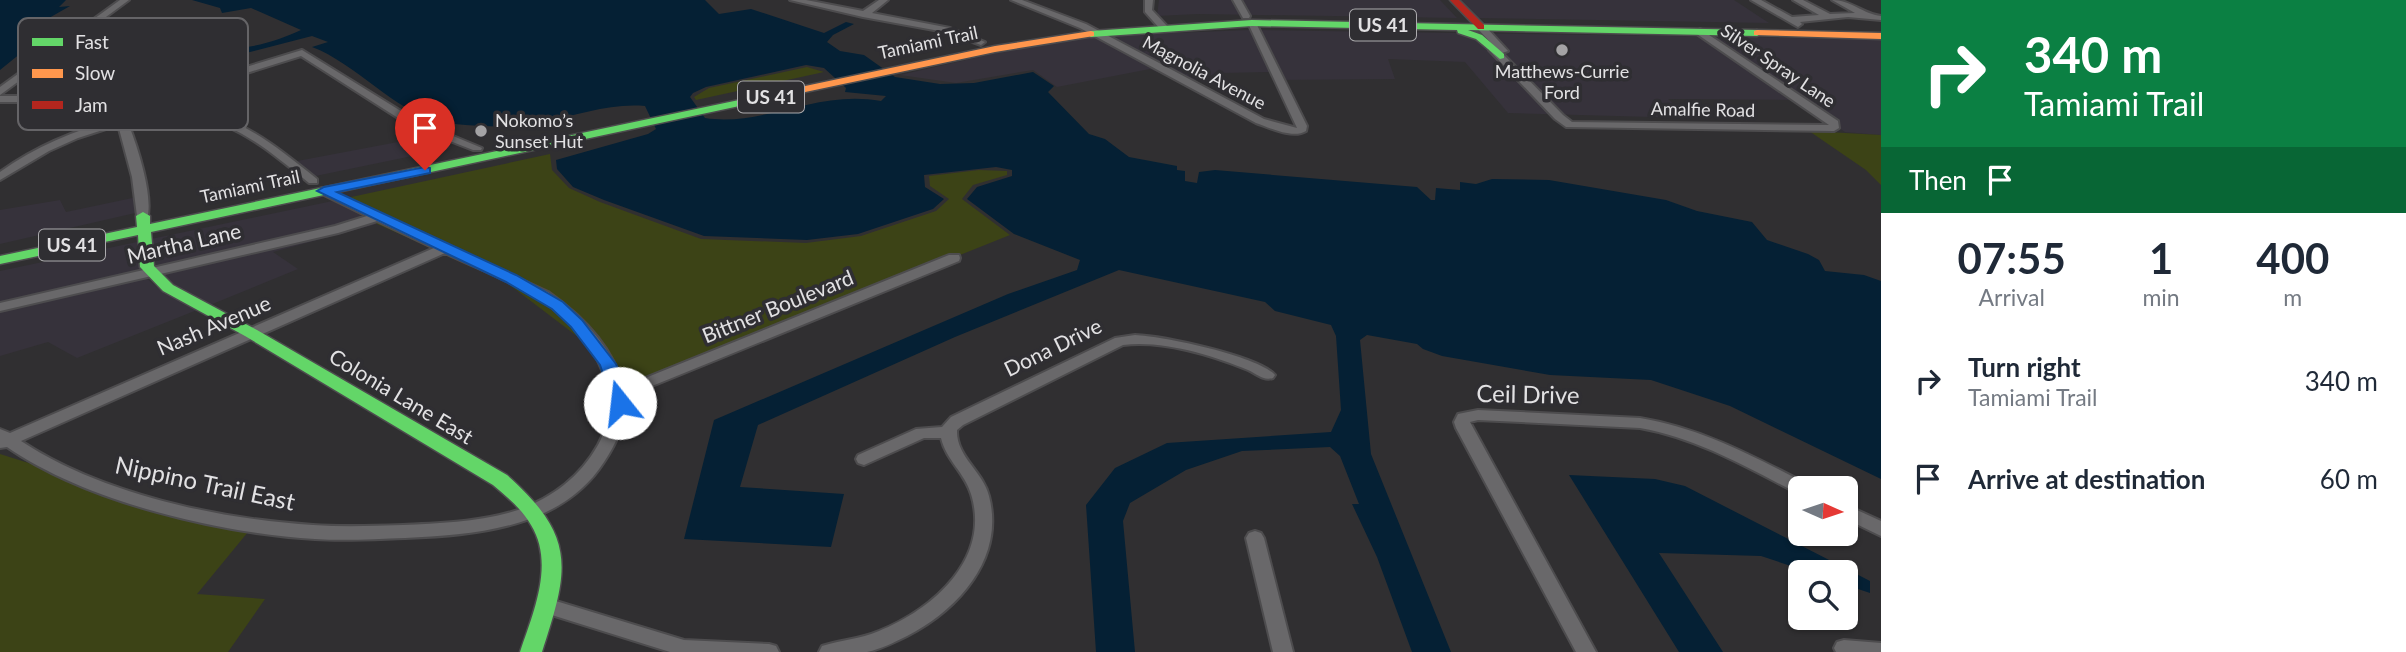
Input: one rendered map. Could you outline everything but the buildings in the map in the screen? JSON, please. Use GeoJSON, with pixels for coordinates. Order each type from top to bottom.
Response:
{"type":"FeatureCollection","features":[{"type":"Feature","properties":{"kind":"main road"},"geometry":{"type":"LineString","coordinates":[[1444,0],[1472,23]]}},
{"type":"Feature","properties":{"kind":"main road"},"geometry":{"type":"LineString","coordinates":[[1454,0],[1472,23]]}},
{"type":"Feature","properties":{"kind":"main road","name":"Tamiami Trail"},"geometry":{"type":"LineString","coordinates":[[1249,20],[1281,23],[1797,23],[1881,32]]}},
{"type":"Feature","properties":{"kind":"main road","name":"Tamiami Trail"},"geometry":{"type":"LineString","coordinates":[[0,260],[143,223],[884,67],[981,42],[1160,24],[1249,20],[1472,23],[1840,35],[1881,32]]}},
{"type":"Feature","properties":{"kind":"main road"},"geometry":{"type":"LineString","coordinates":[[1281,23],[1313,27],[1459,31],[1475,35],[1500,56]]}},
{"type":"Feature","properties":{"kind":"main road"},"geometry":{"type":"LineString","coordinates":[[1700,32],[1699,30],[1704,28],[1806,30],[1797,23]]}},
{"type":"Feature","properties":{"kind":"main road","name":"Tamiami Trail"},"geometry":{"type":"LineString","coordinates":[[884,67],[1089,30]]}},
{"type":"Feature","properties":{"kind":"main road","name":"Tamiami Trail"},"geometry":{"type":"LineString","coordinates":[[319,186],[461,158],[477,148],[641,119]]}},
{"type":"Feature","properties":{"kind":"main road","name":"Tamiami Trail"},"geometry":{"type":"LineString","coordinates":[[0,246],[143,223]]}},
{"type":"Feature","properties":{"kind":"main road"},"geometry":{"type":"LineString","coordinates":[[143,223],[145,262],[149,272]]}},
{"type":"Feature","properties":{"kind":"main road","name":"Colonia Lane East"},"geometry":{"type":"LineString","coordinates":[[149,272],[168,288],[251,333],[500,480],[535,509],[546,526],[551,543],[552,579],[531,652]]}},
{"type":"Feature","properties":{"kind":"street"},"geometry":{"type":"LineString","coordinates":[[101,18],[125,0]]}},
{"type":"Feature","properties":{"kind":"street"},"geometry":{"type":"LineString","coordinates":[[794,0],[947,30],[981,42]]}},
{"type":"Feature","properties":{"kind":"street"},"geometry":{"type":"LineString","coordinates":[[863,15],[884,0]]}},
{"type":"Feature","properties":{"kind":"street"},"geometry":{"type":"LineString","coordinates":[[1015,0],[1054,13]]}},
{"type":"Feature","properties":{"kind":"street"},"geometry":{"type":"LineString","coordinates":[[1036,0],[1054,13]]}},
{"type":"Feature","properties":{"kind":"street"},"geometry":{"type":"LineString","coordinates":[[1149,0],[1147,7],[1160,24]]}},
{"type":"Feature","properties":{"kind":"street"},"geometry":{"type":"LineString","coordinates":[[1237,0],[1249,20]]}},
{"type":"Feature","properties":{"kind":"street"},"geometry":{"type":"LineString","coordinates":[[1755,0],[1797,23],[1827,16],[1881,18]]}},
{"type":"Feature","properties":{"kind":"street"},"geometry":{"type":"LineString","coordinates":[[1797,0],[1827,16]]}},
{"type":"Feature","properties":{"kind":"street"},"geometry":{"type":"LineString","coordinates":[[1836,0],[1867,16]]}},
{"type":"Feature","properties":{"kind":"street","name":"Magnolia Avenue"},"geometry":{"type":"LineString","coordinates":[[1054,13],[1260,121],[1288,130],[1301,131],[1302,126],[1249,20]]}},
{"type":"Feature","properties":{"kind":"street"},"geometry":{"type":"LineString","coordinates":[[1472,23],[1573,117],[1570,125],[1500,56],[1472,23]]}},
{"type":"Feature","properties":{"kind":"street","name":"Silver Spray Lane"},"geometry":{"type":"LineString","coordinates":[[1700,32],[1834,123],[1834,128]]}},
{"type":"Feature","properties":{"kind":"street"},"geometry":{"type":"LineString","coordinates":[[248,71],[302,53],[413,123],[477,148]]}},
{"type":"Feature","properties":{"kind":"street"},"geometry":{"type":"LineString","coordinates":[[0,92],[18,79]]}},
{"type":"Feature","properties":{"kind":"street"},"geometry":{"type":"LineString","coordinates":[[0,99],[18,99]]}},
{"type":"Feature","properties":{"kind":"street","name":"Amalfie Road"},"geometry":{"type":"LineString","coordinates":[[1570,125],[1834,128]]}},
{"type":"Feature","properties":{"kind":"street"},"geometry":{"type":"LineString","coordinates":[[0,177],[40,150],[85,130]]}},
{"type":"Feature","properties":{"kind":"street"},"geometry":{"type":"LineString","coordinates":[[123,130],[143,194],[143,223]]}},
{"type":"Feature","properties":{"kind":"street"},"geometry":{"type":"LineString","coordinates":[[243,130],[258,138],[319,186],[377,217],[523,285],[567,314],[608,364],[619,394]]}},
{"type":"Feature","properties":{"kind":"street","name":"Martha Lane"},"geometry":{"type":"LineString","coordinates":[[0,307],[346,227],[377,217]]}},
{"type":"Feature","properties":{"kind":"street","name":"Nash Avenue"},"geometry":{"type":"LineString","coordinates":[[2,439],[445,248]]}},
{"type":"Feature","properties":{"kind":"street","name":"Bittner Boulevard"},"geometry":{"type":"LineString","coordinates":[[619,394],[954,258]]}},
{"type":"Feature","properties":{"kind":"street","name":"Dona Drive"},"geometry":{"type":"LineString","coordinates":[[864,459],[922,433],[948,432],[957,421],[1131,338],[1151,339],[1253,367],[1268,375]]}},
{"type":"Feature","properties":{"kind":"street","name":"Nippino Trail East"},"geometry":{"type":"LineString","coordinates":[[2,439],[87,482],[179,508],[277,528],[350,533],[442,530],[496,522],[535,509],[572,489],[593,466],[617,419],[619,394]]}},
{"type":"Feature","properties":{"kind":"street","name":"Ceil Drive"},"geometry":{"type":"LineString","coordinates":[[1586,652],[1464,428],[1464,418],[1478,415],[1640,423],[1664,427],[1700,438],[1788,482]]}},
{"type":"Feature","properties":{"kind":"street"},"geometry":{"type":"LineString","coordinates":[[829,652],[867,644],[915,625],[952,594],[974,562],[982,537],[981,496],[970,474],[951,449],[948,432]]}},
{"type":"Feature","properties":{"kind":"street"},"geometry":{"type":"LineString","coordinates":[[1858,517],[1881,529]]}},
{"type":"Feature","properties":{"kind":"street"},"geometry":{"type":"LineString","coordinates":[[1255,538],[1283,652]]}},
{"type":"Feature","properties":{"kind":"street"},"geometry":{"type":"LineString","coordinates":[[546,606],[684,648],[769,652]]}},
{"type":"Feature","properties":{"kind":"street"},"geometry":{"type":"LineString","coordinates":[[1844,648],[1881,652]]}},
{"type":"Feature","properties":{"kind":"shaded area"},"geometry":{"type":"Polygon","coordinates":[[[1159,0],[1440,0],[1457,18],[1198,14],[1157,16],[1159,0]]]}},
{"type":"Feature","properties":{"kind":"shaded area"},"geometry":{"type":"Polygon","coordinates":[[[1458,0],[1734,0],[1769,23],[1476,18],[1458,0]]]}},
{"type":"Feature","properties":{"kind":"shaded area"},"geometry":{"type":"Polygon","coordinates":[[[1249,30],[1881,39],[1881,135],[1845,132],[1797,100],[1668,99],[1690,118],[1508,113],[1465,62],[1388,59],[1395,79],[1273,80],[1269,72],[1220,73],[1184,83],[1150,69],[1057,87],[1033,70],[956,83],[900,75],[1001,52],[1096,36],[1249,30]]]}},
{"type":"Feature","properties":{"kind":"shaded area"},"geometry":{"type":"Polygon","coordinates":[[[435,135],[451,148],[301,179],[292,162],[435,135]]]}},
{"type":"Feature","properties":{"kind":"shaded area"},"geometry":{"type":"Polygon","coordinates":[[[142,196],[144,211],[0,244],[0,210],[60,200],[66,212],[142,196]]]}},
{"type":"Feature","properties":{"kind":"shaded area"},"geometry":{"type":"Polygon","coordinates":[[[342,199],[377,224],[273,252],[298,269],[210,305],[175,285],[157,270],[151,239],[342,199]]]}},
{"type":"Feature","properties":{"kind":"shaded area"},"geometry":{"type":"Polygon","coordinates":[[[137,242],[138,263],[142,274],[161,291],[197,310],[77,358],[48,342],[0,356],[0,271],[137,242]]]}},
{"type":"Feature","properties":{"kind":"green space"},"geometry":{"type":"Polygon","coordinates":[[[807,67],[824,72],[696,100],[694,97],[709,88],[807,67]]]}},
{"type":"Feature","properties":{"kind":"green space"},"geometry":{"type":"Polygon","coordinates":[[[1809,131],[1881,135],[1881,185],[1866,170],[1809,131]]]}},
{"type":"Feature","properties":{"kind":"green space"},"geometry":{"type":"Polygon","coordinates":[[[550,154],[552,170],[569,188],[701,239],[806,243],[861,236],[936,211],[949,199],[930,186],[929,176],[979,170],[1007,171],[1007,175],[973,185],[962,199],[1010,235],[625,389],[582,340],[503,280],[377,224],[342,199],[550,154]]]}},
{"type":"Feature","properties":{"kind":"green space"},"geometry":{"type":"Polygon","coordinates":[[[0,454],[248,532],[197,594],[265,599],[228,652],[0,652],[0,454]]]}},
{"type":"Feature","properties":{"kind":"water"},"geometry":{"type":"Polygon","coordinates":[[[0,0],[66,0],[59,7],[70,6],[49,18],[18,18],[18,55],[0,70],[0,0]]]}},
{"type":"Feature","properties":{"kind":"water"},"geometry":{"type":"Polygon","coordinates":[[[192,0],[705,0],[719,14],[751,9],[824,33],[846,22],[854,24],[833,35],[827,42],[840,51],[864,55],[895,77],[940,84],[974,83],[1033,72],[1054,86],[1048,92],[1089,134],[1105,139],[1129,157],[1177,166],[1177,170],[1185,171],[1185,181],[1197,183],[1199,172],[1215,170],[1417,187],[1431,200],[1435,200],[1436,188],[1460,190],[1460,182],[1476,184],[1492,179],[1549,180],[1666,200],[1697,211],[1752,222],[1767,240],[1808,254],[1819,260],[1825,271],[1864,275],[1881,281],[1881,479],[1730,406],[1651,380],[1550,375],[1442,356],[1417,344],[1367,335],[1360,340],[1371,454],[1451,652],[1412,652],[1377,557],[1352,504],[1359,504],[1340,456],[1330,447],[1242,451],[1186,470],[1130,503],[1123,521],[1135,652],[1096,652],[1086,505],[1115,468],[1167,443],[1331,432],[1341,410],[1336,336],[1331,325],[1275,311],[1265,302],[1119,270],[955,337],[758,425],[740,487],[844,494],[831,547],[684,539],[714,420],[1008,294],[1077,270],[1080,260],[1014,234],[967,199],[977,187],[1012,176],[1012,170],[996,167],[924,175],[925,187],[944,199],[933,209],[858,234],[807,240],[704,236],[573,187],[557,169],[556,160],[648,134],[656,129],[645,106],[607,108],[519,126],[462,125],[437,121],[421,116],[344,64],[312,47],[328,42],[312,36],[248,52],[248,47],[301,30],[251,8],[222,13],[220,8],[192,0]],[[806,65],[706,87],[690,97],[705,118],[727,119],[835,100],[881,101],[886,96],[845,92],[846,88],[824,68],[806,65]]]}},
{"type":"Feature","properties":{"kind":"water"},"geometry":{"type":"Polygon","coordinates":[[[1569,475],[1655,479],[1685,486],[1788,539],[1788,546],[1802,546],[1829,560],[1788,560],[1788,565],[1761,556],[1659,553],[1723,652],[1679,652],[1569,475]]]}},
{"type":"Feature","properties":{"kind":"water"},"geometry":{"type":"Polygon","coordinates":[[[1858,575],[1870,581],[1870,593],[1858,589],[1858,575]]]}},
{"type":"Feature","properties":{"kind":"traffic: fast"},"geometry":{"type":"LineString","coordinates":[[1091,34],[1252,23],[1757,33]]}},
{"type":"Feature","properties":{"kind":"traffic: fast"},"geometry":{"type":"LineString","coordinates":[[1461,31],[1479,37],[1500,56]]}},
{"type":"Feature","properties":{"kind":"traffic: fast"},"geometry":{"type":"LineString","coordinates":[[0,260],[791,92]]}},
{"type":"Feature","properties":{"kind":"traffic: fast"},"geometry":{"type":"LineString","coordinates":[[143,216],[147,267],[168,288],[251,333],[500,480],[523,501],[539,520],[548,539],[552,558],[552,578],[531,652]]}},
{"type":"Feature","properties":{"kind":"traffic: slow"},"geometry":{"type":"LineString","coordinates":[[1757,33],[1881,36]]}},
{"type":"Feature","properties":{"kind":"traffic: slow"},"geometry":{"type":"LineString","coordinates":[[791,92],[995,49],[1091,34]]}},
{"type":"Feature","properties":{"kind":"traffic: jam"},"geometry":{"type":"LineString","coordinates":[[1454,0],[1481,27]]}},
{"type":"Feature","properties":{"kind":"place","name":"Matthews-Currie Ford"},"geometry":{"type":"Point","coordinates":[1562,50]}},
{"type":"Feature","properties":{"kind":"place","name":"Nokomo’s Sunset Hut"},"geometry":{"type":"Point","coordinates":[481,131]}},
{"type":"Feature","properties":{"kind":"route"},"geometry":{"type":"LineString","coordinates":[[425,170],[324,191],[546,297],[576,323],[608,364],[614,376],[620,403]]}}]}
